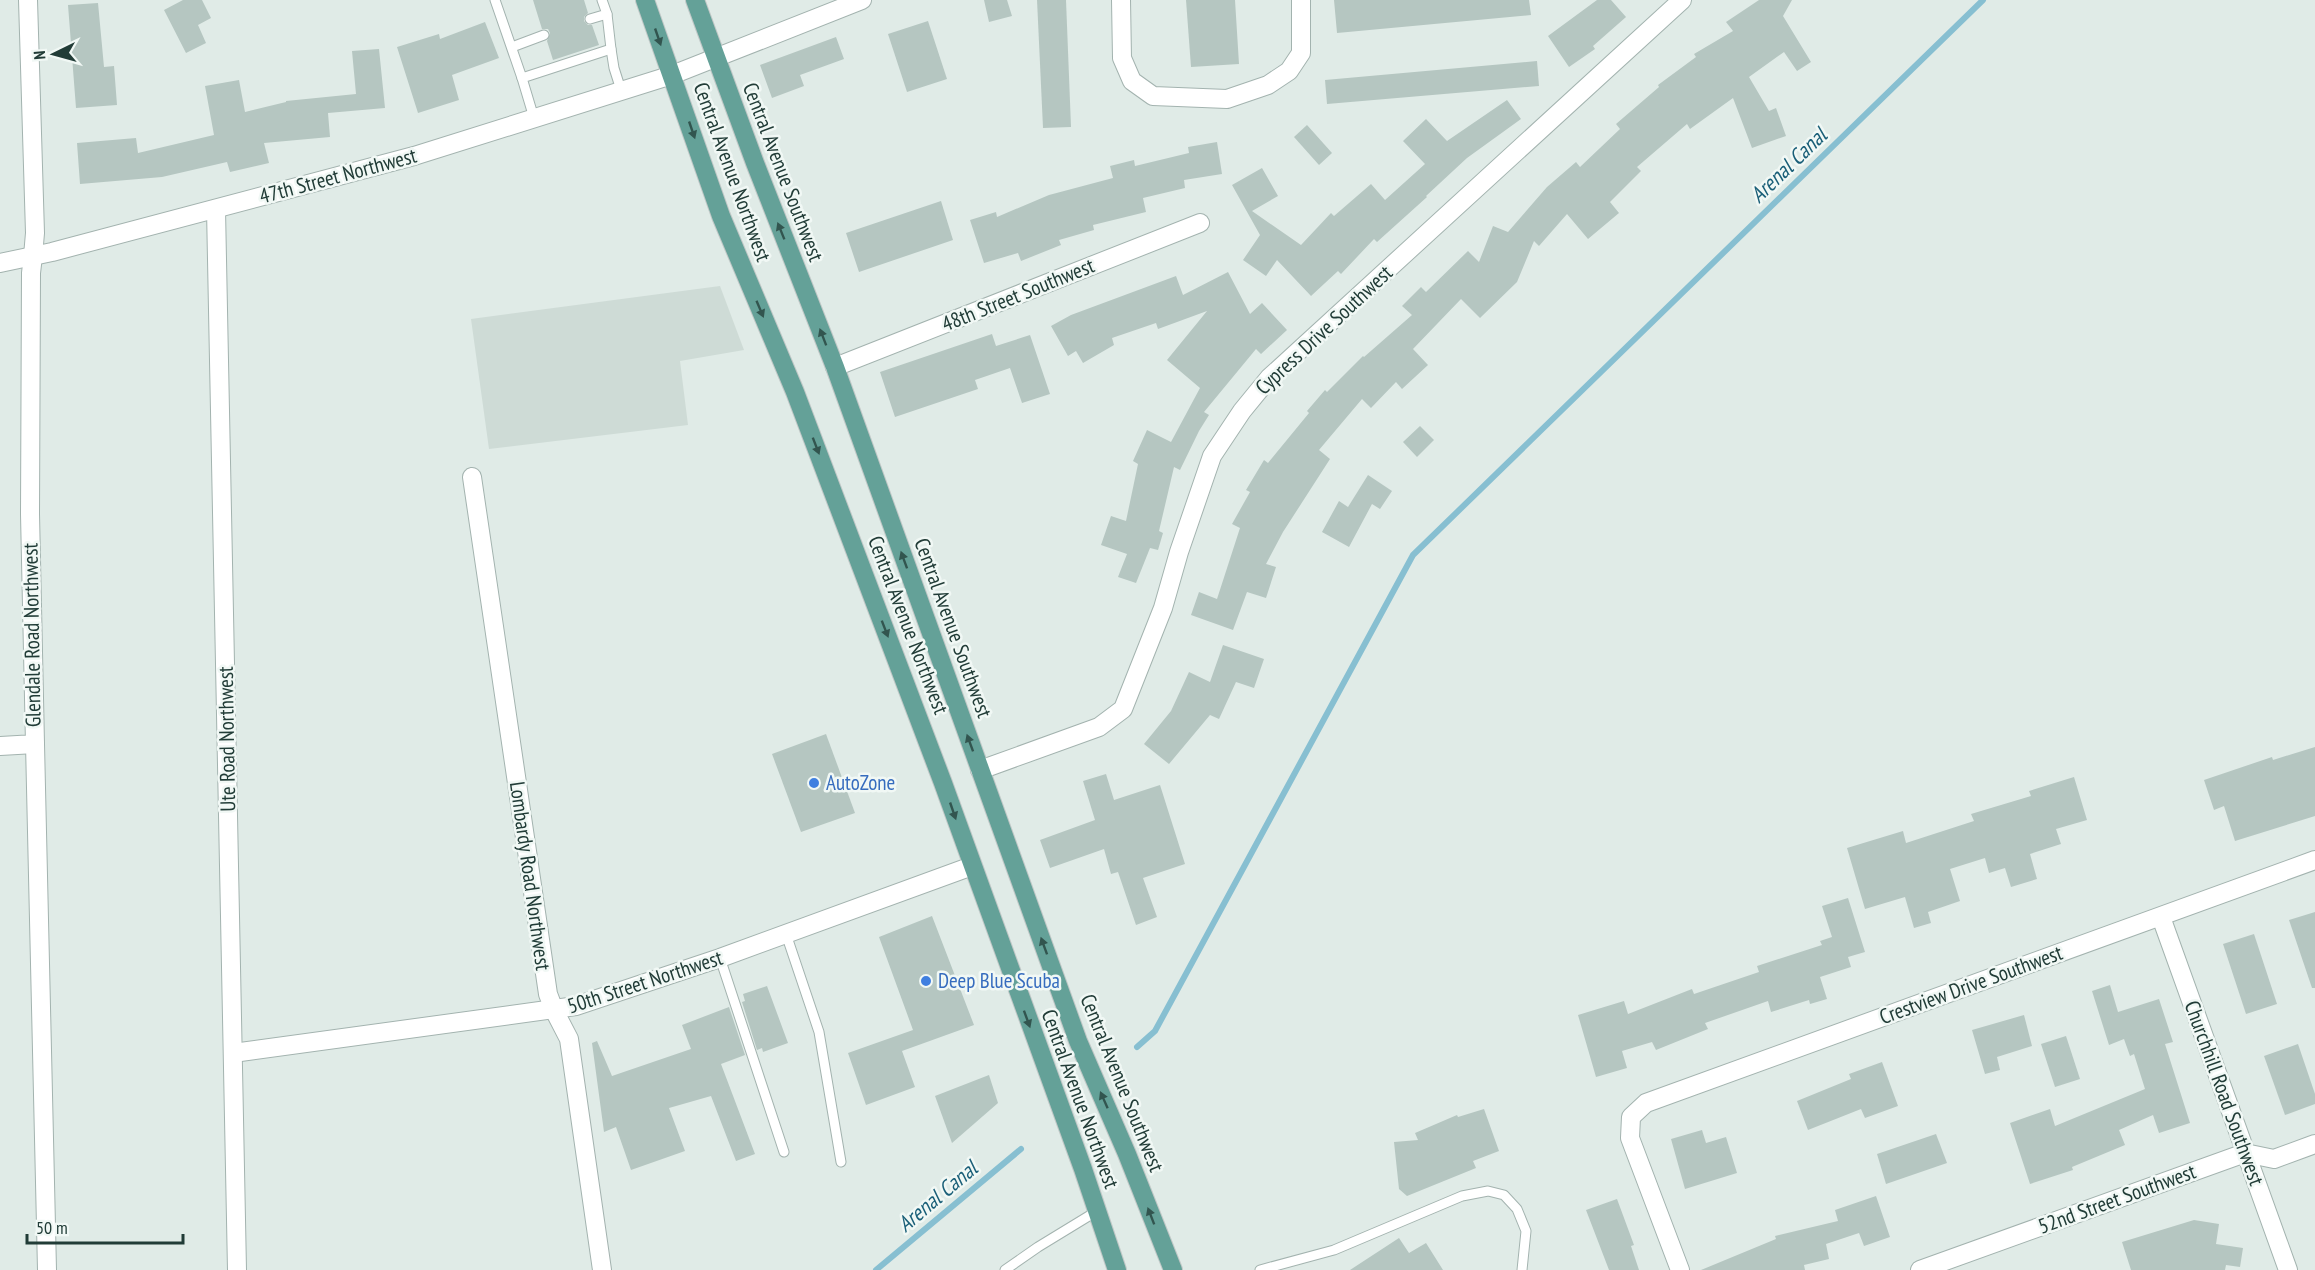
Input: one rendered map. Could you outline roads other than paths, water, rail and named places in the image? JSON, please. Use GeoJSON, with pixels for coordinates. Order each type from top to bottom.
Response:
{"type":"FeatureCollection","features":[{"type":"Feature","properties":{"kind":"main road","name":"Central Avenue Northwest"},"geometry":{"type":"LineString","coordinates":[[645,0],[721,216],[795,392],[944,783],[1117,1270]]}},
{"type":"Feature","properties":{"kind":"main road","name":"Central Avenue Southwest"},"geometry":{"type":"LineString","coordinates":[[694,0],[835,367],[1078,1041],[1127,1154],[1173,1270]]}},
{"type":"Feature","properties":{"kind":"street","name":"Glendale Road Northwest"},"geometry":{"type":"LineString","coordinates":[[28,0],[35,233],[31,273],[30,514],[47,1270]]}},
{"type":"Feature","properties":{"kind":"street","name":"47th Street Northwest"},"geometry":{"type":"LineString","coordinates":[[0,263],[414,156],[672,75],[862,0]]}},
{"type":"Feature","properties":{"kind":"street"},"geometry":{"type":"LineString","coordinates":[[1121,0],[1122,58],[1132,81],[1153,96],[1227,99],[1268,85],[1289,71],[1301,53],[1301,0]]}},
{"type":"Feature","properties":{"kind":"street","name":"Cypress Drive Southwest"},"geometry":{"type":"LineString","coordinates":[[980,770],[1099,727],[1123,709],[1163,608],[1179,552],[1212,456],[1242,411],[1269,378],[1682,0]]}},
{"type":"Feature","properties":{"kind":"street","name":"Ute Road Northwest"},"geometry":{"type":"LineString","coordinates":[[216,209],[237,1270]]}},
{"type":"Feature","properties":{"kind":"street","name":"48th Street Southwest"},"geometry":{"type":"LineString","coordinates":[[835,367],[1200,223]]}},
{"type":"Feature","properties":{"kind":"street","name":"Lombardy Road Northwest"},"geometry":{"type":"LineString","coordinates":[[472,477],[548,993],[569,1039],[602,1270]]}},
{"type":"Feature","properties":{"kind":"street"},"geometry":{"type":"LineString","coordinates":[[0,746],[35,744]]}},
{"type":"Feature","properties":{"kind":"street","name":"Crestview Drive Southwest"},"geometry":{"type":"LineString","coordinates":[[1680,1270],[1630,1138],[1631,1117],[1646,1103],[2315,860]]}},
{"type":"Feature","properties":{"kind":"street","name":"50th Street Northwest"},"geometry":{"type":"LineString","coordinates":[[233,1053],[554,1010],[598,1001],[972,866]]}},
{"type":"Feature","properties":{"kind":"street","name":"Churchhill Road Southwest"},"geometry":{"type":"LineString","coordinates":[[2161,916],[2288,1270]]}},
{"type":"Feature","properties":{"kind":"street"},"geometry":{"type":"LineString","coordinates":[[2245,1153],[2274,1159],[2315,1144]]}},
{"type":"Feature","properties":{"kind":"street","name":"52nd Street Southwest"},"geometry":{"type":"LineString","coordinates":[[1920,1270],[2245,1153]]}},
{"type":"Feature","properties":{"kind":"lane"},"geometry":{"type":"LineString","coordinates":[[495,0],[534,118]]}},
{"type":"Feature","properties":{"kind":"lane"},"geometry":{"type":"LineString","coordinates":[[602,0],[607,14],[614,68],[621,90]]}},
{"type":"Feature","properties":{"kind":"lane"},"geometry":{"type":"LineString","coordinates":[[590,19],[607,14]]}},
{"type":"Feature","properties":{"kind":"lane"},"geometry":{"type":"LineString","coordinates":[[512,47],[544,35]]}},
{"type":"Feature","properties":{"kind":"lane"},"geometry":{"type":"LineString","coordinates":[[522,78],[611,49]]}},
{"type":"Feature","properties":{"kind":"lane"},"geometry":{"type":"LineString","coordinates":[[786,934],[819,1032],[841,1162]]}},
{"type":"Feature","properties":{"kind":"lane"},"geometry":{"type":"LineString","coordinates":[[720,958],[784,1152]]}},
{"type":"Feature","properties":{"kind":"lane"},"geometry":{"type":"LineString","coordinates":[[1260,1270],[1334,1250],[1462,1196],[1488,1191],[1504,1195],[1517,1209],[1526,1231],[1522,1270]]}},
{"type":"Feature","properties":{"kind":"lane"},"geometry":{"type":"LineString","coordinates":[[1005,1270],[1038,1246],[1096,1211]]}},
{"type":"Feature","properties":{"kind":"waterway"},"geometry":{"type":"LineString","coordinates":[[1137,1047],[1155,1031],[1413,555],[1983,0]]}},
{"type":"Feature","properties":{"kind":"waterway","name":"Arenal Canal"},"geometry":{"type":"LineString","coordinates":[[876,1270],[1021,1149]]}},
{"type":"Feature","properties":{"kind":"place","name":"AutoZone"},"geometry":{"type":"Point","coordinates":[814,783]}},
{"type":"Feature","properties":{"kind":"place","name":"Deep Blue Scuba"},"geometry":{"type":"Point","coordinates":[926,981]}}]}
